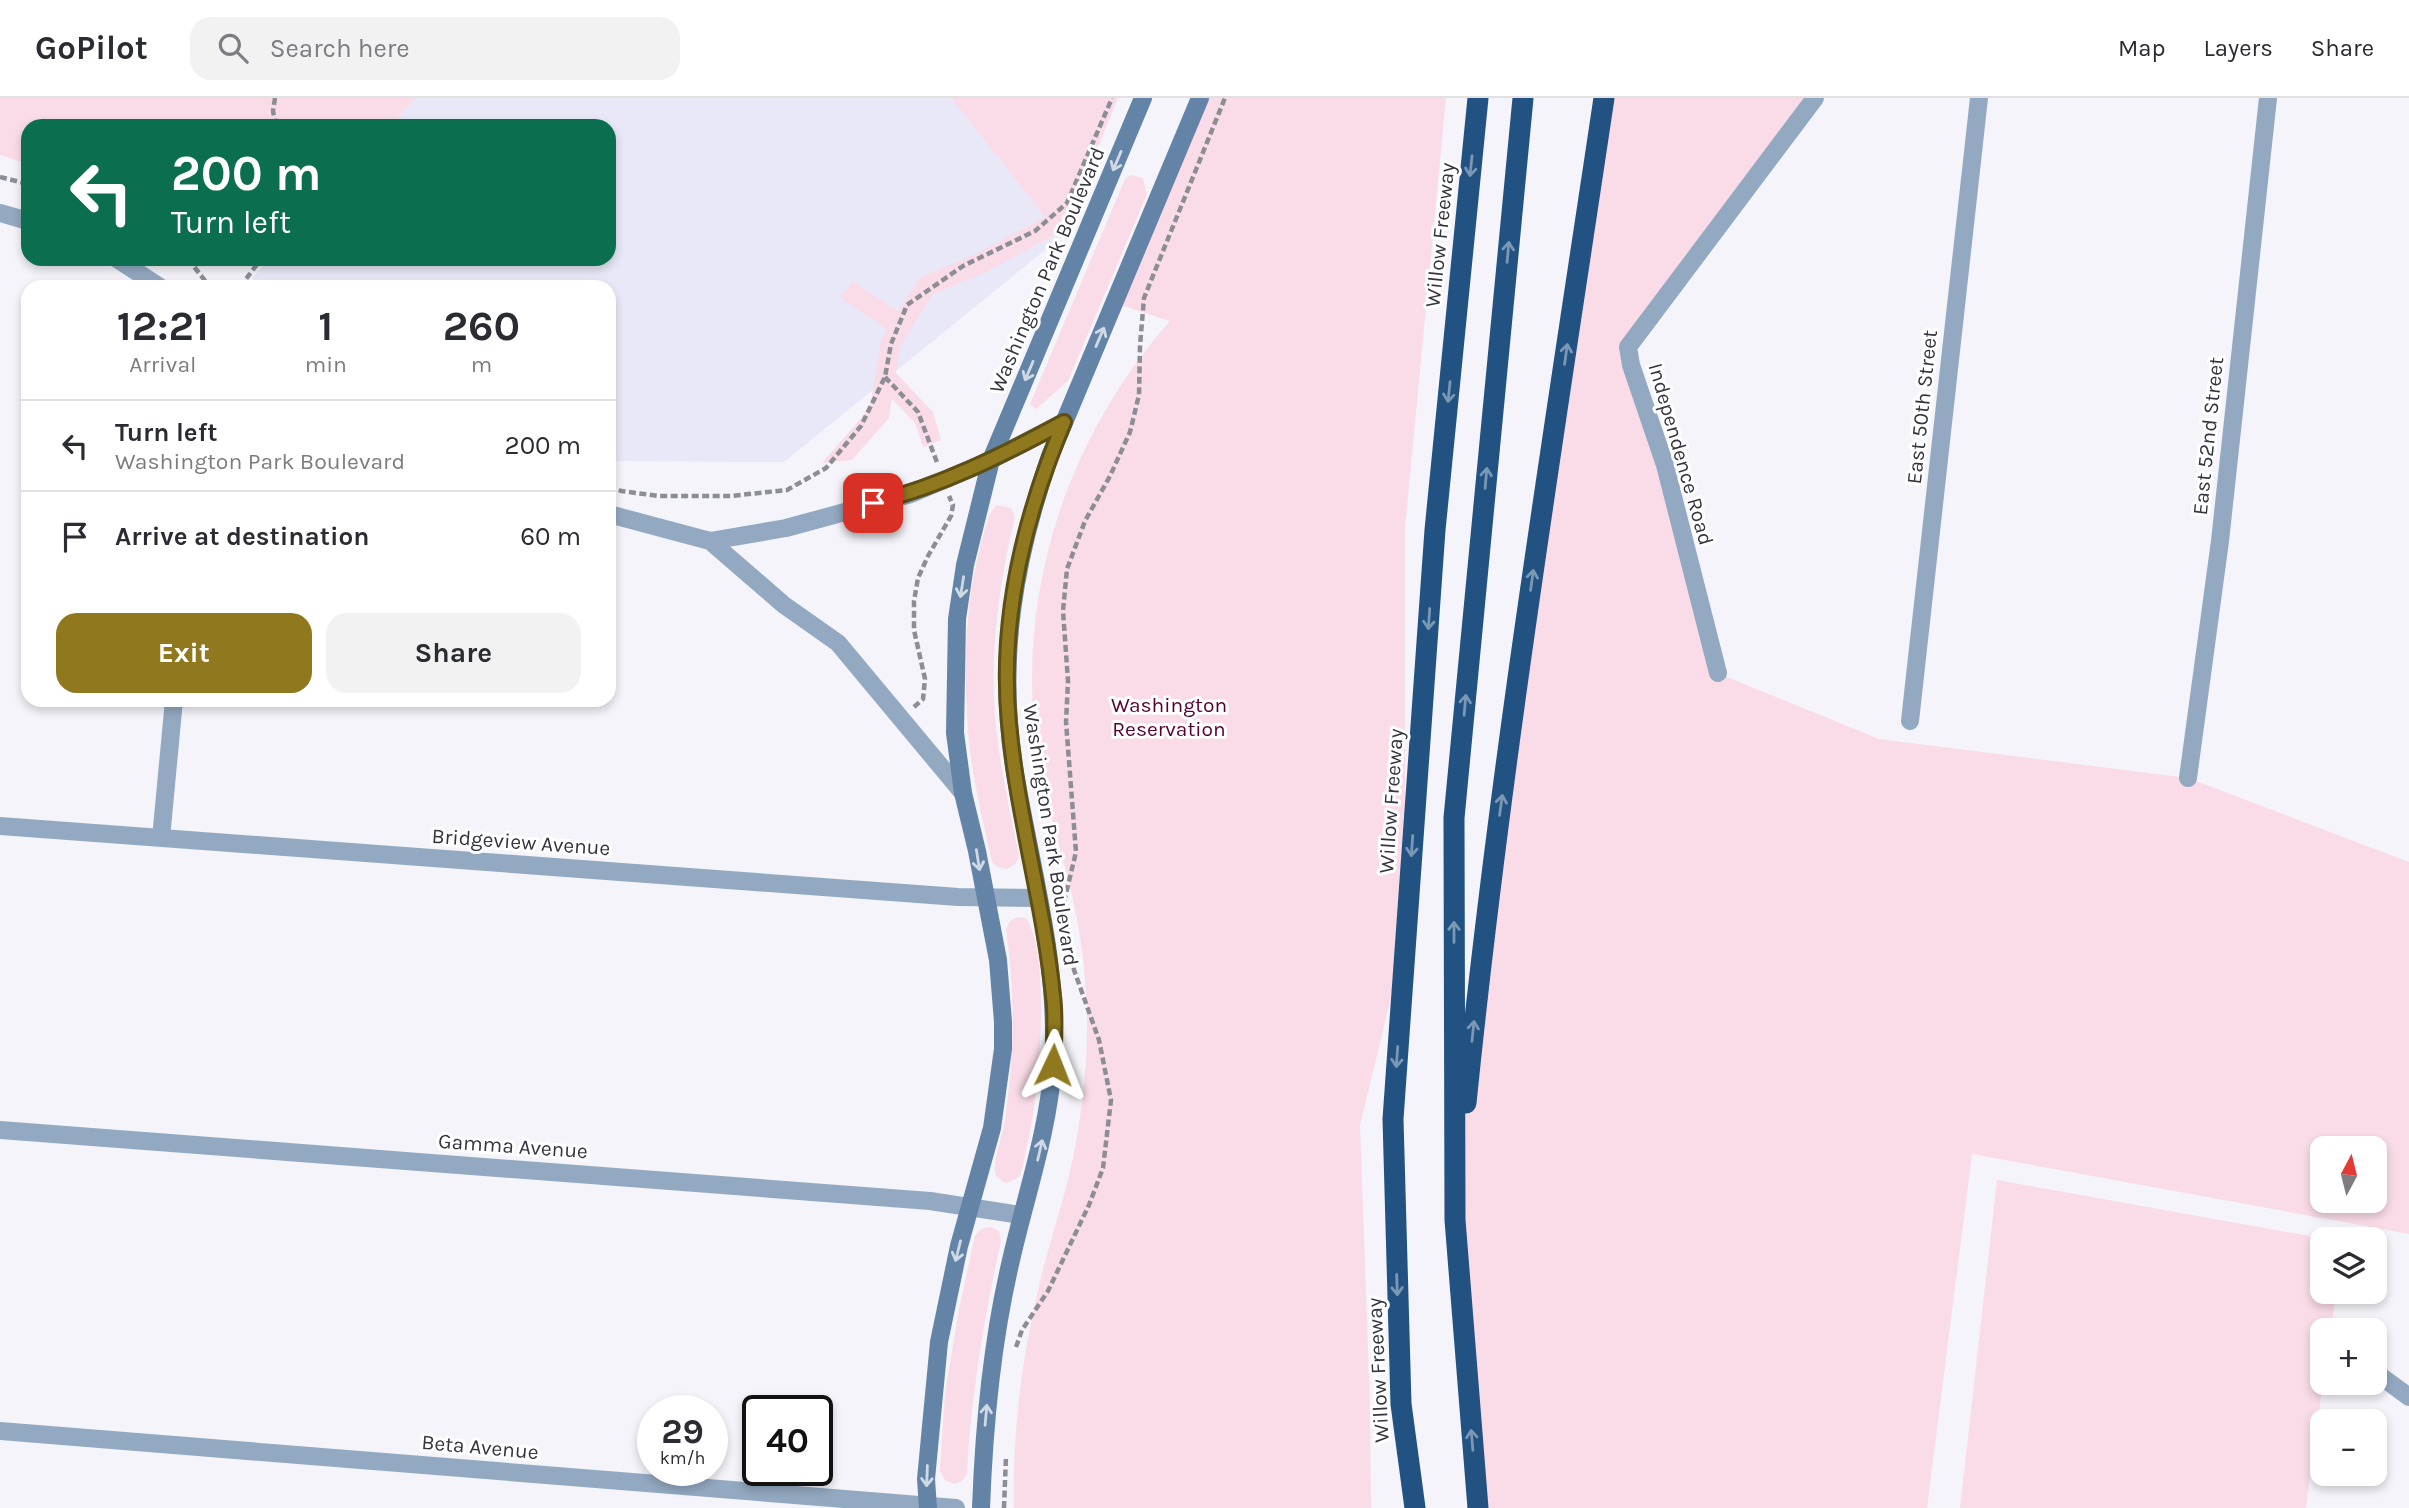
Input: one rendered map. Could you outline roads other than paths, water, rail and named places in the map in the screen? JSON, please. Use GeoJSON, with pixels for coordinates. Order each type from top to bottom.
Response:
{"type":"FeatureCollection","features":[{"type":"Feature","properties":{"kind":"highway","name":"Willow Freeway"},"geometry":{"type":"LineString","coordinates":[[1415,1508],[1401,1404],[1393,1119],[1435,530],[1478,98]]}},
{"type":"Feature","properties":{"kind":"highway"},"geometry":{"type":"LineString","coordinates":[[1478,1508],[1455,1220],[1454,818],[1523,98]]}},
{"type":"Feature","properties":{"kind":"highway"},"geometry":{"type":"LineString","coordinates":[[1455,1220],[1482,944],[1523,642],[1604,98]]}},
{"type":"Feature","properties":{"kind":"highway"},"geometry":{"type":"LineString","coordinates":[[1400,1508],[1401,1404]]}},
{"type":"Feature","properties":{"kind":"street","name":"Washington Park Boulevard"},"geometry":{"type":"LineString","coordinates":[[928,1507],[926,1479],[939,1342],[947,1296],[992,1128],[1003,1049],[998,960],[963,793],[955,733],[957,619],[965,565],[991,460],[1143,98]]}},
{"type":"Feature","properties":{"kind":"street","name":"Washington Park Boulevard"},"geometry":{"type":"LineString","coordinates":[[981,1508],[985,1421],[996,1329],[1021,1215],[1040,1151],[1053,1065],[1053,997],[1009,722],[1006,660],[1009,618],[1038,491],[1064,422],[1200,98]]}},
{"type":"Feature","properties":{"kind":"street","name":"Independence Road"},"geometry":{"type":"LineString","coordinates":[[1717,673],[1665,465],[1631,365],[1628,346],[1815,98]]}},
{"type":"Feature","properties":{"kind":"street","name":"East 50th Street"},"geometry":{"type":"LineString","coordinates":[[1910,721],[1979,98]]}},
{"type":"Feature","properties":{"kind":"street","name":"East 52nd Street"},"geometry":{"type":"LineString","coordinates":[[2188,778],[2220,541],[2268,98]]}},
{"type":"Feature","properties":{"kind":"street"},"geometry":{"type":"LineString","coordinates":[[0,213],[21,218]]}},
{"type":"Feature","properties":{"kind":"street"},"geometry":{"type":"LineString","coordinates":[[128,266],[149,280]]}},
{"type":"Feature","properties":{"kind":"street","name":"Washington Park Boulevard"},"geometry":{"type":"LineString","coordinates":[[616,516],[710,541],[786,528],[911,494],[991,460],[1064,422]]}},
{"type":"Feature","properties":{"kind":"street","name":"Washington Park Boulevard"},"geometry":{"type":"LineString","coordinates":[[710,541],[784,605],[838,643],[963,793]]}},
{"type":"Feature","properties":{"kind":"street"},"geometry":{"type":"LineString","coordinates":[[161,838],[173,707]]}},
{"type":"Feature","properties":{"kind":"street","name":"Bridgeview Avenue"},"geometry":{"type":"LineString","coordinates":[[0,826],[984,898],[1038,898]]}},
{"type":"Feature","properties":{"kind":"street","name":"Gamma Avenue"},"geometry":{"type":"LineString","coordinates":[[0,1130],[930,1201],[1021,1215]]}},
{"type":"Feature","properties":{"kind":"street"},"geometry":{"type":"LineString","coordinates":[[2387,1381],[2409,1397]]}},
{"type":"Feature","properties":{"kind":"street","name":"Beta Avenue"},"geometry":{"type":"LineString","coordinates":[[0,1431],[956,1508]]}},
{"type":"Feature","properties":{"kind":"park label","name":"Washington Reservation"},"geometry":{"type":"Point","coordinates":[1169,717]}}]}
